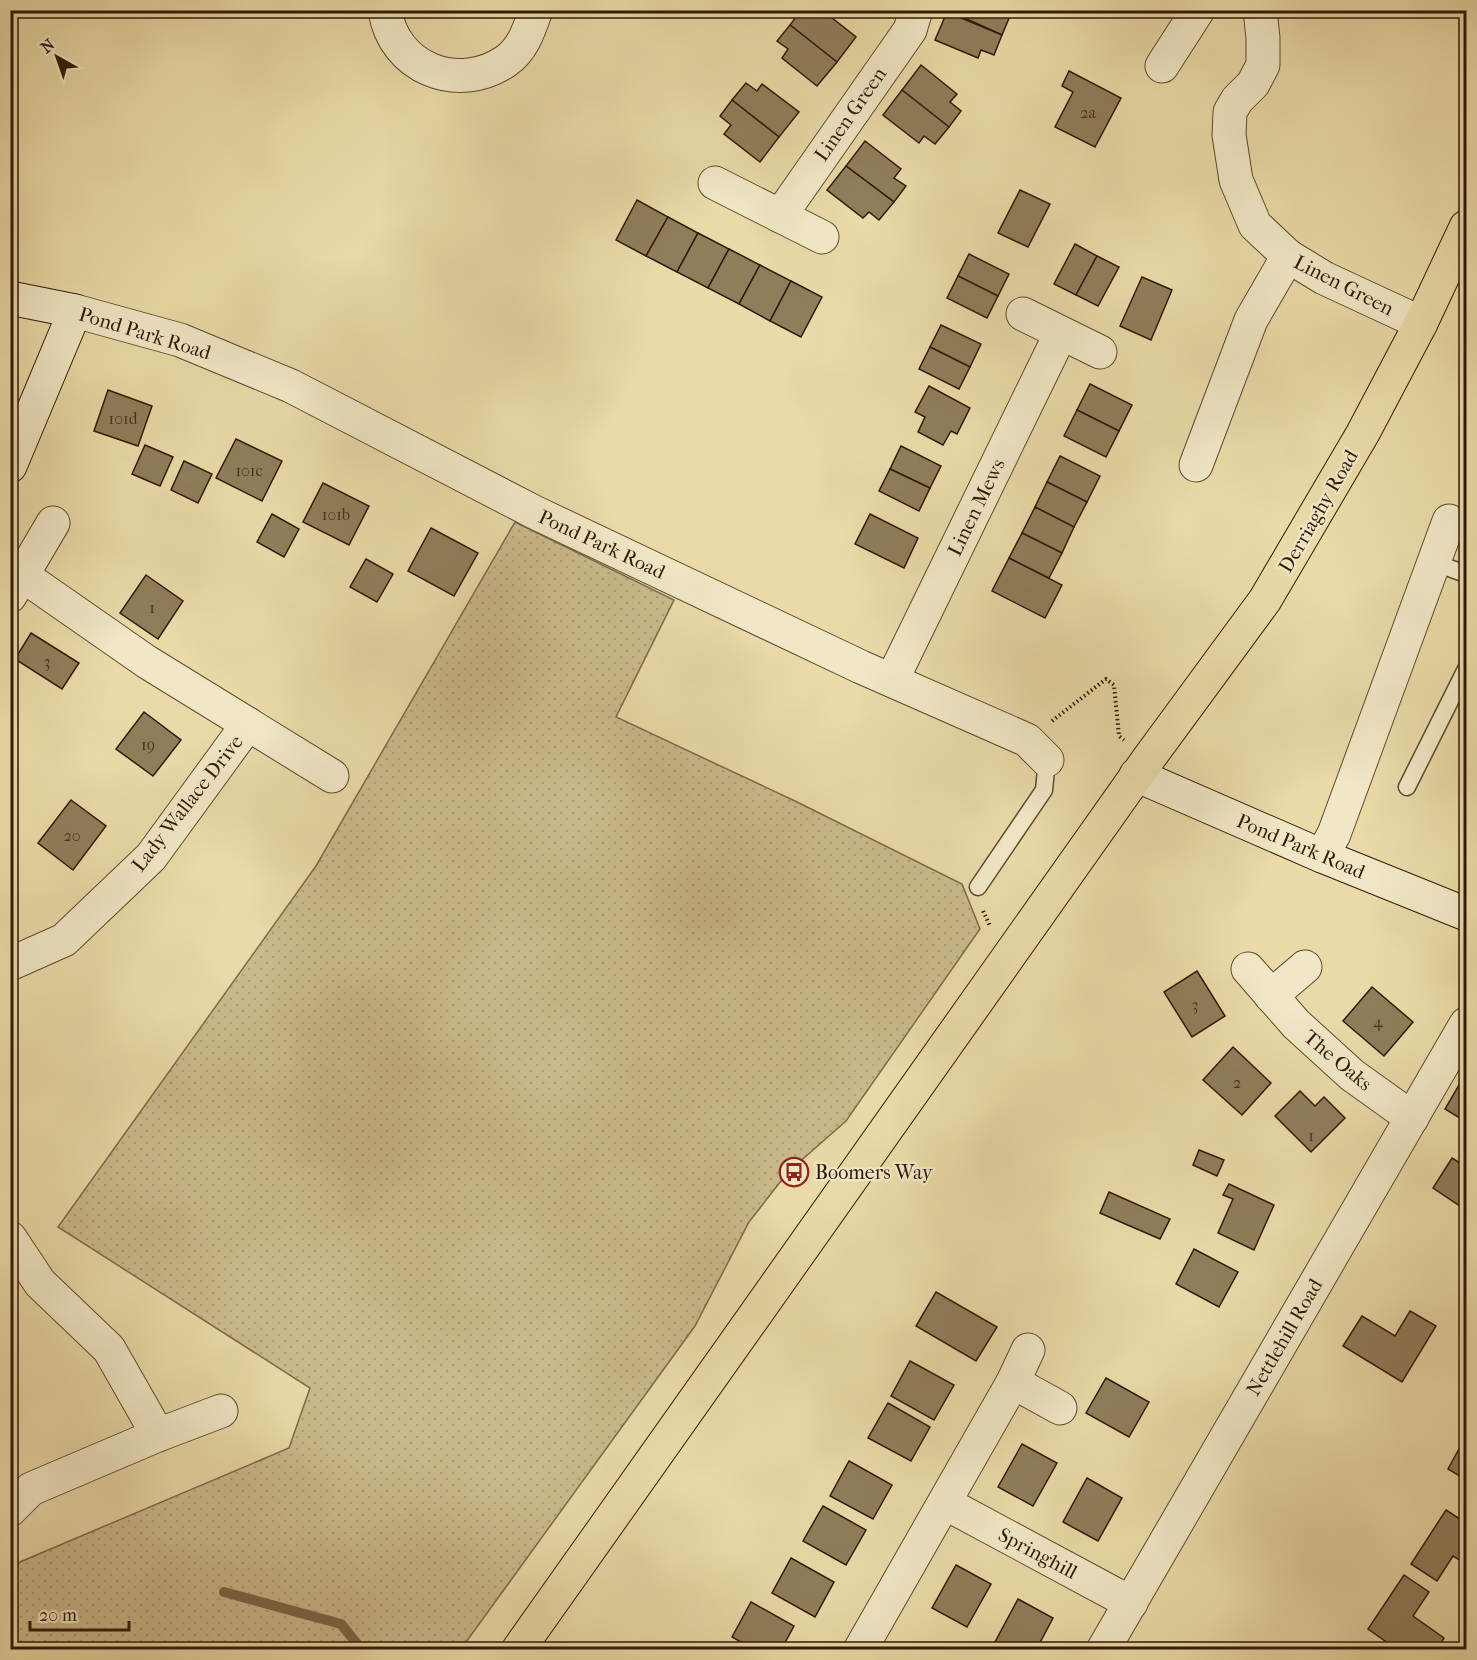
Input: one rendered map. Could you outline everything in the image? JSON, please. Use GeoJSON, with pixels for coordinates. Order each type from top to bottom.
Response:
{"type":"FeatureCollection","features":[{"type":"Feature","properties":{"kind":"main road","name":"Derriaghy Road"},"geometry":{"type":"LineString","coordinates":[[1142,767],[1265,600],[1363,433],[1422,323],[1467,227]]}},
{"type":"Feature","properties":{"kind":"main road"},"geometry":{"type":"LineString","coordinates":[[518,1650],[1142,767]]}},
{"type":"Feature","properties":{"kind":"street"},"geometry":{"type":"LineString","coordinates":[[385,10],[387,27],[403,53],[428,69],[453,76],[477,75],[506,61],[526,40],[536,10]]}},
{"type":"Feature","properties":{"kind":"street","name":"Linen Green"},"geometry":{"type":"LineString","coordinates":[[780,216],[910,30],[916,10]]}},
{"type":"Feature","properties":{"kind":"street"},"geometry":{"type":"LineString","coordinates":[[1162,66],[1198,10]]}},
{"type":"Feature","properties":{"kind":"street","name":"Linen Green"},"geometry":{"type":"LineString","coordinates":[[1260,10],[1263,65],[1253,84],[1237,100],[1230,112],[1229,135],[1236,180],[1255,225],[1288,256],[1324,278],[1422,323]]}},
{"type":"Feature","properties":{"kind":"street"},"geometry":{"type":"LineString","coordinates":[[714,183],[822,237]]}},
{"type":"Feature","properties":{"kind":"street"},"geometry":{"type":"LineString","coordinates":[[1196,465],[1251,320],[1288,256]]}},
{"type":"Feature","properties":{"kind":"street","name":"Pond Park Road"},"geometry":{"type":"LineString","coordinates":[[10,298],[75,311],[180,340],[291,386],[534,512],[1037,750]]}},
{"type":"Feature","properties":{"kind":"street"},"geometry":{"type":"LineString","coordinates":[[10,466],[75,311]]}},
{"type":"Feature","properties":{"kind":"street"},"geometry":{"type":"LineString","coordinates":[[1023,314],[1100,352]]}},
{"type":"Feature","properties":{"kind":"street","name":"Linen Mews"},"geometry":{"type":"LineString","coordinates":[[892,680],[1061,333]]}},
{"type":"Feature","properties":{"kind":"street"},"geometry":{"type":"LineString","coordinates":[[1322,856],[1334,834],[1449,521]]}},
{"type":"Feature","properties":{"kind":"street"},"geometry":{"type":"LineString","coordinates":[[16,585],[53,523]]}},
{"type":"Feature","properties":{"kind":"street","name":"Lady Wallace Drive"},"geometry":{"type":"LineString","coordinates":[[16,585],[147,662],[332,777]]}},
{"type":"Feature","properties":{"kind":"street","name":"Lady Wallace Drive"},"geometry":{"type":"LineString","coordinates":[[10,964],[64,940],[151,857],[248,724]]}},
{"type":"Feature","properties":{"kind":"street","name":"Pond Park Road"},"geometry":{"type":"LineString","coordinates":[[1142,767],[1322,856],[1467,914]]}},
{"type":"Feature","properties":{"kind":"street"},"geometry":{"type":"LineString","coordinates":[[1270,996],[1305,967]]}},
{"type":"Feature","properties":{"kind":"street","name":"The Oaks"},"geometry":{"type":"LineString","coordinates":[[1248,969],[1296,1024],[1352,1075],[1412,1118]]}},
{"type":"Feature","properties":{"kind":"street","name":"Nettlehill Road"},"geometry":{"type":"LineString","coordinates":[[1103,1650],[1467,1024]]}},
{"type":"Feature","properties":{"kind":"street"},"geometry":{"type":"LineString","coordinates":[[10,1238],[40,1283],[109,1349],[158,1436]]}},
{"type":"Feature","properties":{"kind":"street"},"geometry":{"type":"LineString","coordinates":[[860,1650],[945,1503],[1029,1350]]}},
{"type":"Feature","properties":{"kind":"street"},"geometry":{"type":"LineString","coordinates":[[1013,1382],[1060,1408]]}},
{"type":"Feature","properties":{"kind":"street"},"geometry":{"type":"LineString","coordinates":[[10,1510],[31,1489],[221,1412]]}},
{"type":"Feature","properties":{"kind":"street","name":"Springhill"},"geometry":{"type":"LineString","coordinates":[[945,1503],[1131,1603]]}},
{"type":"Feature","properties":{"kind":"lane"},"geometry":{"type":"LineString","coordinates":[[1435,563],[1467,574]]}},
{"type":"Feature","properties":{"kind":"lane"},"geometry":{"type":"LineString","coordinates":[[1407,787],[1467,669]]}},
{"type":"Feature","properties":{"kind":"lane"},"geometry":{"type":"LineString","coordinates":[[978,887],[1044,790],[1037,750]]}},
{"type":"Feature","properties":{"kind":"path"},"geometry":{"type":"LineString","coordinates":[[1037,750],[1106,679],[1114,685],[1119,736],[1142,767]]}},
{"type":"Feature","properties":{"kind":"shaded area"},"geometry":{"type":"Polygon","coordinates":[[[515,522],[674,600],[616,717],[795,801],[962,884],[980,929],[846,1121],[788,1172],[749,1222],[695,1326],[461,1649],[11,1649],[11,1572],[20,1562],[289,1448],[310,1388],[58,1227],[316,866],[515,522]]]}},
{"type":"Feature","properties":{"kind":"building"},"geometry":{"type":"Polygon","coordinates":[[[801,10],[808,10],[814,16],[818,10],[822,10],[856,37],[837,62],[790,25],[801,10]]]}},
{"type":"Feature","properties":{"kind":"building"},"geometry":{"type":"Polygon","coordinates":[[[947,10],[997,10],[1010,16],[1002,35],[947,10]]]}},
{"type":"Feature","properties":{"kind":"building"},"geometry":{"type":"Polygon","coordinates":[[[947,12],[1002,35],[994,55],[981,50],[978,58],[935,40],[947,12]]]}},
{"type":"Feature","properties":{"kind":"building"},"geometry":{"type":"Polygon","coordinates":[[[790,25],[837,62],[817,86],[782,58],[788,49],[777,41],[790,25]]]}},
{"type":"Feature","properties":{"kind":"building"},"geometry":{"type":"Polygon","coordinates":[[[921,65],[957,94],[950,102],[961,111],[949,127],[902,90],[921,65]]]}},
{"type":"Feature","properties":{"kind":"building"},"geometry":{"type":"Polygon","coordinates":[[[1069,71],[1121,98],[1095,147],[1055,127],[1073,92],[1062,86],[1069,71]]]}},
{"type":"Feature","properties":{"kind":"building"},"geometry":{"type":"Polygon","coordinates":[[[746,83],[757,91],[762,84],[799,112],[779,137],[732,100],[746,83]]]}},
{"type":"Feature","properties":{"kind":"building"},"geometry":{"type":"Polygon","coordinates":[[[902,90],[949,127],[935,144],[924,136],[919,143],[883,115],[902,90]]]}},
{"type":"Feature","properties":{"kind":"building"},"geometry":{"type":"Polygon","coordinates":[[[732,100],[779,137],[760,162],[724,134],[731,125],[720,116],[732,100]]]}},
{"type":"Feature","properties":{"kind":"building"},"geometry":{"type":"Polygon","coordinates":[[[865,141],[901,169],[894,178],[906,186],[894,202],[846,166],[865,141]]]}},
{"type":"Feature","properties":{"kind":"building"},"geometry":{"type":"Polygon","coordinates":[[[846,166],[894,202],[879,220],[869,212],[863,218],[827,190],[846,166]]]}},
{"type":"Feature","properties":{"kind":"building"},"geometry":{"type":"Polygon","coordinates":[[[1020,190],[1050,204],[1028,247],[998,233],[1020,190]]]}},
{"type":"Feature","properties":{"kind":"building"},"geometry":{"type":"Polygon","coordinates":[[[637,200],[668,217],[646,256],[616,240],[637,200]]]}},
{"type":"Feature","properties":{"kind":"building"},"geometry":{"type":"Polygon","coordinates":[[[668,217],[698,233],[677,272],[646,256],[668,217]]]}},
{"type":"Feature","properties":{"kind":"building"},"geometry":{"type":"Polygon","coordinates":[[[698,233],[729,249],[708,288],[677,272],[698,233]]]}},
{"type":"Feature","properties":{"kind":"building"},"geometry":{"type":"Polygon","coordinates":[[[1075,244],[1097,256],[1076,295],[1054,284],[1075,244]]]}},
{"type":"Feature","properties":{"kind":"building"},"geometry":{"type":"Polygon","coordinates":[[[729,249],[760,265],[739,304],[708,288],[729,249]]]}},
{"type":"Feature","properties":{"kind":"building"},"geometry":{"type":"Polygon","coordinates":[[[969,254],[1009,274],[998,296],[958,276],[969,254]]]}},
{"type":"Feature","properties":{"kind":"building"},"geometry":{"type":"Polygon","coordinates":[[[1097,256],[1119,267],[1098,306],[1076,295],[1097,256]]]}},
{"type":"Feature","properties":{"kind":"building"},"geometry":{"type":"Polygon","coordinates":[[[760,265],[791,281],[770,321],[739,304],[760,265]]]}},
{"type":"Feature","properties":{"kind":"building"},"geometry":{"type":"Polygon","coordinates":[[[958,276],[998,296],[987,318],[947,298],[958,276]]]}},
{"type":"Feature","properties":{"kind":"building"},"geometry":{"type":"Polygon","coordinates":[[[1142,277],[1172,290],[1151,340],[1120,326],[1142,277]]]}},
{"type":"Feature","properties":{"kind":"building"},"geometry":{"type":"Polygon","coordinates":[[[791,281],[822,297],[801,337],[770,321],[791,281]]]}},
{"type":"Feature","properties":{"kind":"building"},"geometry":{"type":"Polygon","coordinates":[[[941,325],[981,344],[970,367],[930,347],[941,325]]]}},
{"type":"Feature","properties":{"kind":"building"},"geometry":{"type":"Polygon","coordinates":[[[930,347],[970,367],[959,389],[919,369],[930,347]]]}},
{"type":"Feature","properties":{"kind":"building"},"geometry":{"type":"Polygon","coordinates":[[[1090,384],[1132,405],[1119,431],[1077,410],[1090,384]]]}},
{"type":"Feature","properties":{"kind":"building"},"geometry":{"type":"Polygon","coordinates":[[[929,386],[970,408],[957,434],[951,431],[943,445],[918,432],[925,417],[915,412],[929,386]]]}},
{"type":"Feature","properties":{"kind":"building"},"geometry":{"type":"Polygon","coordinates":[[[108,390],[152,406],[138,446],[94,431],[108,390]]]}},
{"type":"Feature","properties":{"kind":"building"},"geometry":{"type":"Polygon","coordinates":[[[1077,410],[1119,431],[1106,457],[1064,436],[1077,410]]]}},
{"type":"Feature","properties":{"kind":"building"},"geometry":{"type":"Polygon","coordinates":[[[236,439],[282,461],[262,501],[216,478],[236,439]]]}},
{"type":"Feature","properties":{"kind":"building"},"geometry":{"type":"Polygon","coordinates":[[[145,445],[173,457],[160,486],[132,474],[145,445]]]}},
{"type":"Feature","properties":{"kind":"building"},"geometry":{"type":"Polygon","coordinates":[[[901,446],[941,466],[930,488],[890,469],[901,446]]]}},
{"type":"Feature","properties":{"kind":"building"},"geometry":{"type":"Polygon","coordinates":[[[1060,456],[1100,476],[1087,502],[1047,482],[1060,456]]]}},
{"type":"Feature","properties":{"kind":"building"},"geometry":{"type":"Polygon","coordinates":[[[184,461],[212,474],[198,503],[171,490],[184,461]]]}},
{"type":"Feature","properties":{"kind":"building"},"geometry":{"type":"Polygon","coordinates":[[[890,469],[930,488],[919,511],[879,491],[890,469]]]}},
{"type":"Feature","properties":{"kind":"building"},"geometry":{"type":"Polygon","coordinates":[[[1047,482],[1087,502],[1074,527],[1035,507],[1047,482]]]}},
{"type":"Feature","properties":{"kind":"building"},"geometry":{"type":"Polygon","coordinates":[[[323,483],[369,506],[349,545],[303,522],[323,483]]]}},
{"type":"Feature","properties":{"kind":"building"},"geometry":{"type":"Polygon","coordinates":[[[1035,507],[1074,527],[1062,553],[1022,533],[1035,507]]]}},
{"type":"Feature","properties":{"kind":"building"},"geometry":{"type":"Polygon","coordinates":[[[272,514],[299,529],[284,557],[257,542],[272,514]]]}},
{"type":"Feature","properties":{"kind":"building"},"geometry":{"type":"Polygon","coordinates":[[[870,514],[918,538],[904,568],[855,544],[870,514]]]}},
{"type":"Feature","properties":{"kind":"building"},"geometry":{"type":"Polygon","coordinates":[[[431,528],[478,553],[454,596],[408,571],[431,528]]]}},
{"type":"Feature","properties":{"kind":"building"},"geometry":{"type":"Polygon","coordinates":[[[1022,533],[1062,553],[1049,578],[1009,558],[1022,533]]]}},
{"type":"Feature","properties":{"kind":"building"},"geometry":{"type":"Polygon","coordinates":[[[1009,558],[1062,585],[1045,618],[992,591],[1009,558]]]}},
{"type":"Feature","properties":{"kind":"building"},"geometry":{"type":"Polygon","coordinates":[[[366,559],[393,574],[377,602],[350,587],[366,559]]]}},
{"type":"Feature","properties":{"kind":"building"},"geometry":{"type":"Polygon","coordinates":[[[146,575],[183,601],[158,639],[120,613],[146,575]]]}},
{"type":"Feature","properties":{"kind":"building"},"geometry":{"type":"Polygon","coordinates":[[[31,633],[79,663],[62,689],[15,659],[31,633]]]}},
{"type":"Feature","properties":{"kind":"building"},"geometry":{"type":"Polygon","coordinates":[[[144,712],[181,740],[153,776],[116,749],[144,712]]]}},
{"type":"Feature","properties":{"kind":"building"},"geometry":{"type":"Polygon","coordinates":[[[71,800],[106,826],[73,870],[38,843],[71,800]]]}},
{"type":"Feature","properties":{"kind":"building"},"geometry":{"type":"Polygon","coordinates":[[[1197,971],[1225,1016],[1192,1037],[1164,992],[1197,971]]]}},
{"type":"Feature","properties":{"kind":"building"},"geometry":{"type":"Polygon","coordinates":[[[1372,987],[1413,1022],[1384,1056],[1343,1021],[1372,987]]]}},
{"type":"Feature","properties":{"kind":"building"},"geometry":{"type":"Polygon","coordinates":[[[1233,1047],[1271,1083],[1242,1115],[1203,1080],[1233,1047]]]}},
{"type":"Feature","properties":{"kind":"building"},"geometry":{"type":"Polygon","coordinates":[[[1466,1073],[1466,1122],[1445,1109],[1466,1073]]]}},
{"type":"Feature","properties":{"kind":"building"},"geometry":{"type":"Polygon","coordinates":[[[1300,1091],[1315,1106],[1324,1097],[1345,1118],[1311,1152],[1275,1116],[1300,1091]]]}},
{"type":"Feature","properties":{"kind":"building"},"geometry":{"type":"Polygon","coordinates":[[[1199,1150],[1224,1160],[1217,1176],[1193,1165],[1199,1150]]]}},
{"type":"Feature","properties":{"kind":"building"},"geometry":{"type":"Polygon","coordinates":[[[1452,1158],[1466,1167],[1466,1210],[1433,1188],[1452,1158]]]}},
{"type":"Feature","properties":{"kind":"building"},"geometry":{"type":"Polygon","coordinates":[[[1229,1184],[1274,1205],[1254,1250],[1218,1233],[1233,1199],[1223,1195],[1229,1184]]]}},
{"type":"Feature","properties":{"kind":"building"},"geometry":{"type":"Polygon","coordinates":[[[1109,1192],[1170,1219],[1160,1239],[1100,1213],[1109,1192]]]}},
{"type":"Feature","properties":{"kind":"building"},"geometry":{"type":"Polygon","coordinates":[[[1194,1249],[1238,1272],[1219,1307],[1176,1284],[1194,1249]]]}},
{"type":"Feature","properties":{"kind":"building"},"geometry":{"type":"Polygon","coordinates":[[[936,1292],[997,1327],[976,1361],[916,1326],[936,1292]]]}},
{"type":"Feature","properties":{"kind":"building"},"geometry":{"type":"Polygon","coordinates":[[[1410,1311],[1436,1326],[1402,1382],[1343,1346],[1362,1316],[1395,1336],[1410,1311]]]}},
{"type":"Feature","properties":{"kind":"building"},"geometry":{"type":"Polygon","coordinates":[[[910,1361],[954,1385],[934,1420],[891,1396],[910,1361]]]}},
{"type":"Feature","properties":{"kind":"building"},"geometry":{"type":"Polygon","coordinates":[[[1106,1378],[1149,1402],[1129,1437],[1086,1413],[1106,1378]]]}},
{"type":"Feature","properties":{"kind":"building"},"geometry":{"type":"Polygon","coordinates":[[[888,1403],[930,1427],[911,1461],[868,1438],[888,1403]]]}},
{"type":"Feature","properties":{"kind":"building"},"geometry":{"type":"Polygon","coordinates":[[[1466,1436],[1466,1480],[1448,1469],[1466,1436]]]}},
{"type":"Feature","properties":{"kind":"building"},"geometry":{"type":"Polygon","coordinates":[[[1022,1444],[1057,1463],[1033,1506],[998,1487],[1022,1444]]]}},
{"type":"Feature","properties":{"kind":"building"},"geometry":{"type":"Polygon","coordinates":[[[849,1461],[892,1485],[873,1519],[830,1496],[849,1461]]]}},
{"type":"Feature","properties":{"kind":"building"},"geometry":{"type":"Polygon","coordinates":[[[1087,1478],[1122,1498],[1098,1541],[1063,1522],[1087,1478]]]}},
{"type":"Feature","properties":{"kind":"building"},"geometry":{"type":"Polygon","coordinates":[[[823,1506],[866,1530],[846,1565],[803,1541],[823,1506]]]}},
{"type":"Feature","properties":{"kind":"building"},"geometry":{"type":"Polygon","coordinates":[[[1446,1510],[1466,1523],[1466,1564],[1453,1556],[1437,1581],[1411,1564],[1446,1510]]]}},
{"type":"Feature","properties":{"kind":"building"},"geometry":{"type":"Polygon","coordinates":[[[791,1558],[834,1582],[815,1617],[772,1593],[791,1558]]]}},
{"type":"Feature","properties":{"kind":"building"},"geometry":{"type":"Polygon","coordinates":[[[956,1565],[991,1584],[967,1627],[932,1608],[956,1565]]]}},
{"type":"Feature","properties":{"kind":"building"},"geometry":{"type":"Polygon","coordinates":[[[1404,1575],[1429,1592],[1413,1616],[1444,1638],[1437,1650],[1398,1650],[1368,1629],[1404,1575]]]}},
{"type":"Feature","properties":{"kind":"building"},"geometry":{"type":"Polygon","coordinates":[[[1018,1599],[1053,1618],[1036,1650],[1009,1650],[995,1642],[1018,1599]]]}},
{"type":"Feature","properties":{"kind":"building"},"geometry":{"type":"Polygon","coordinates":[[[751,1602],[794,1626],[781,1650],[755,1650],[732,1637],[751,1602]]]}},
{"type":"Feature","properties":{"kind":"waterway"},"geometry":{"type":"LineString","coordinates":[[224,1592],[341,1624],[362,1650]]}},
{"type":"Feature","properties":{"kind":"place","name":"Boomers Way"},"geometry":{"type":"Point","coordinates":[794,1172]}}]}
